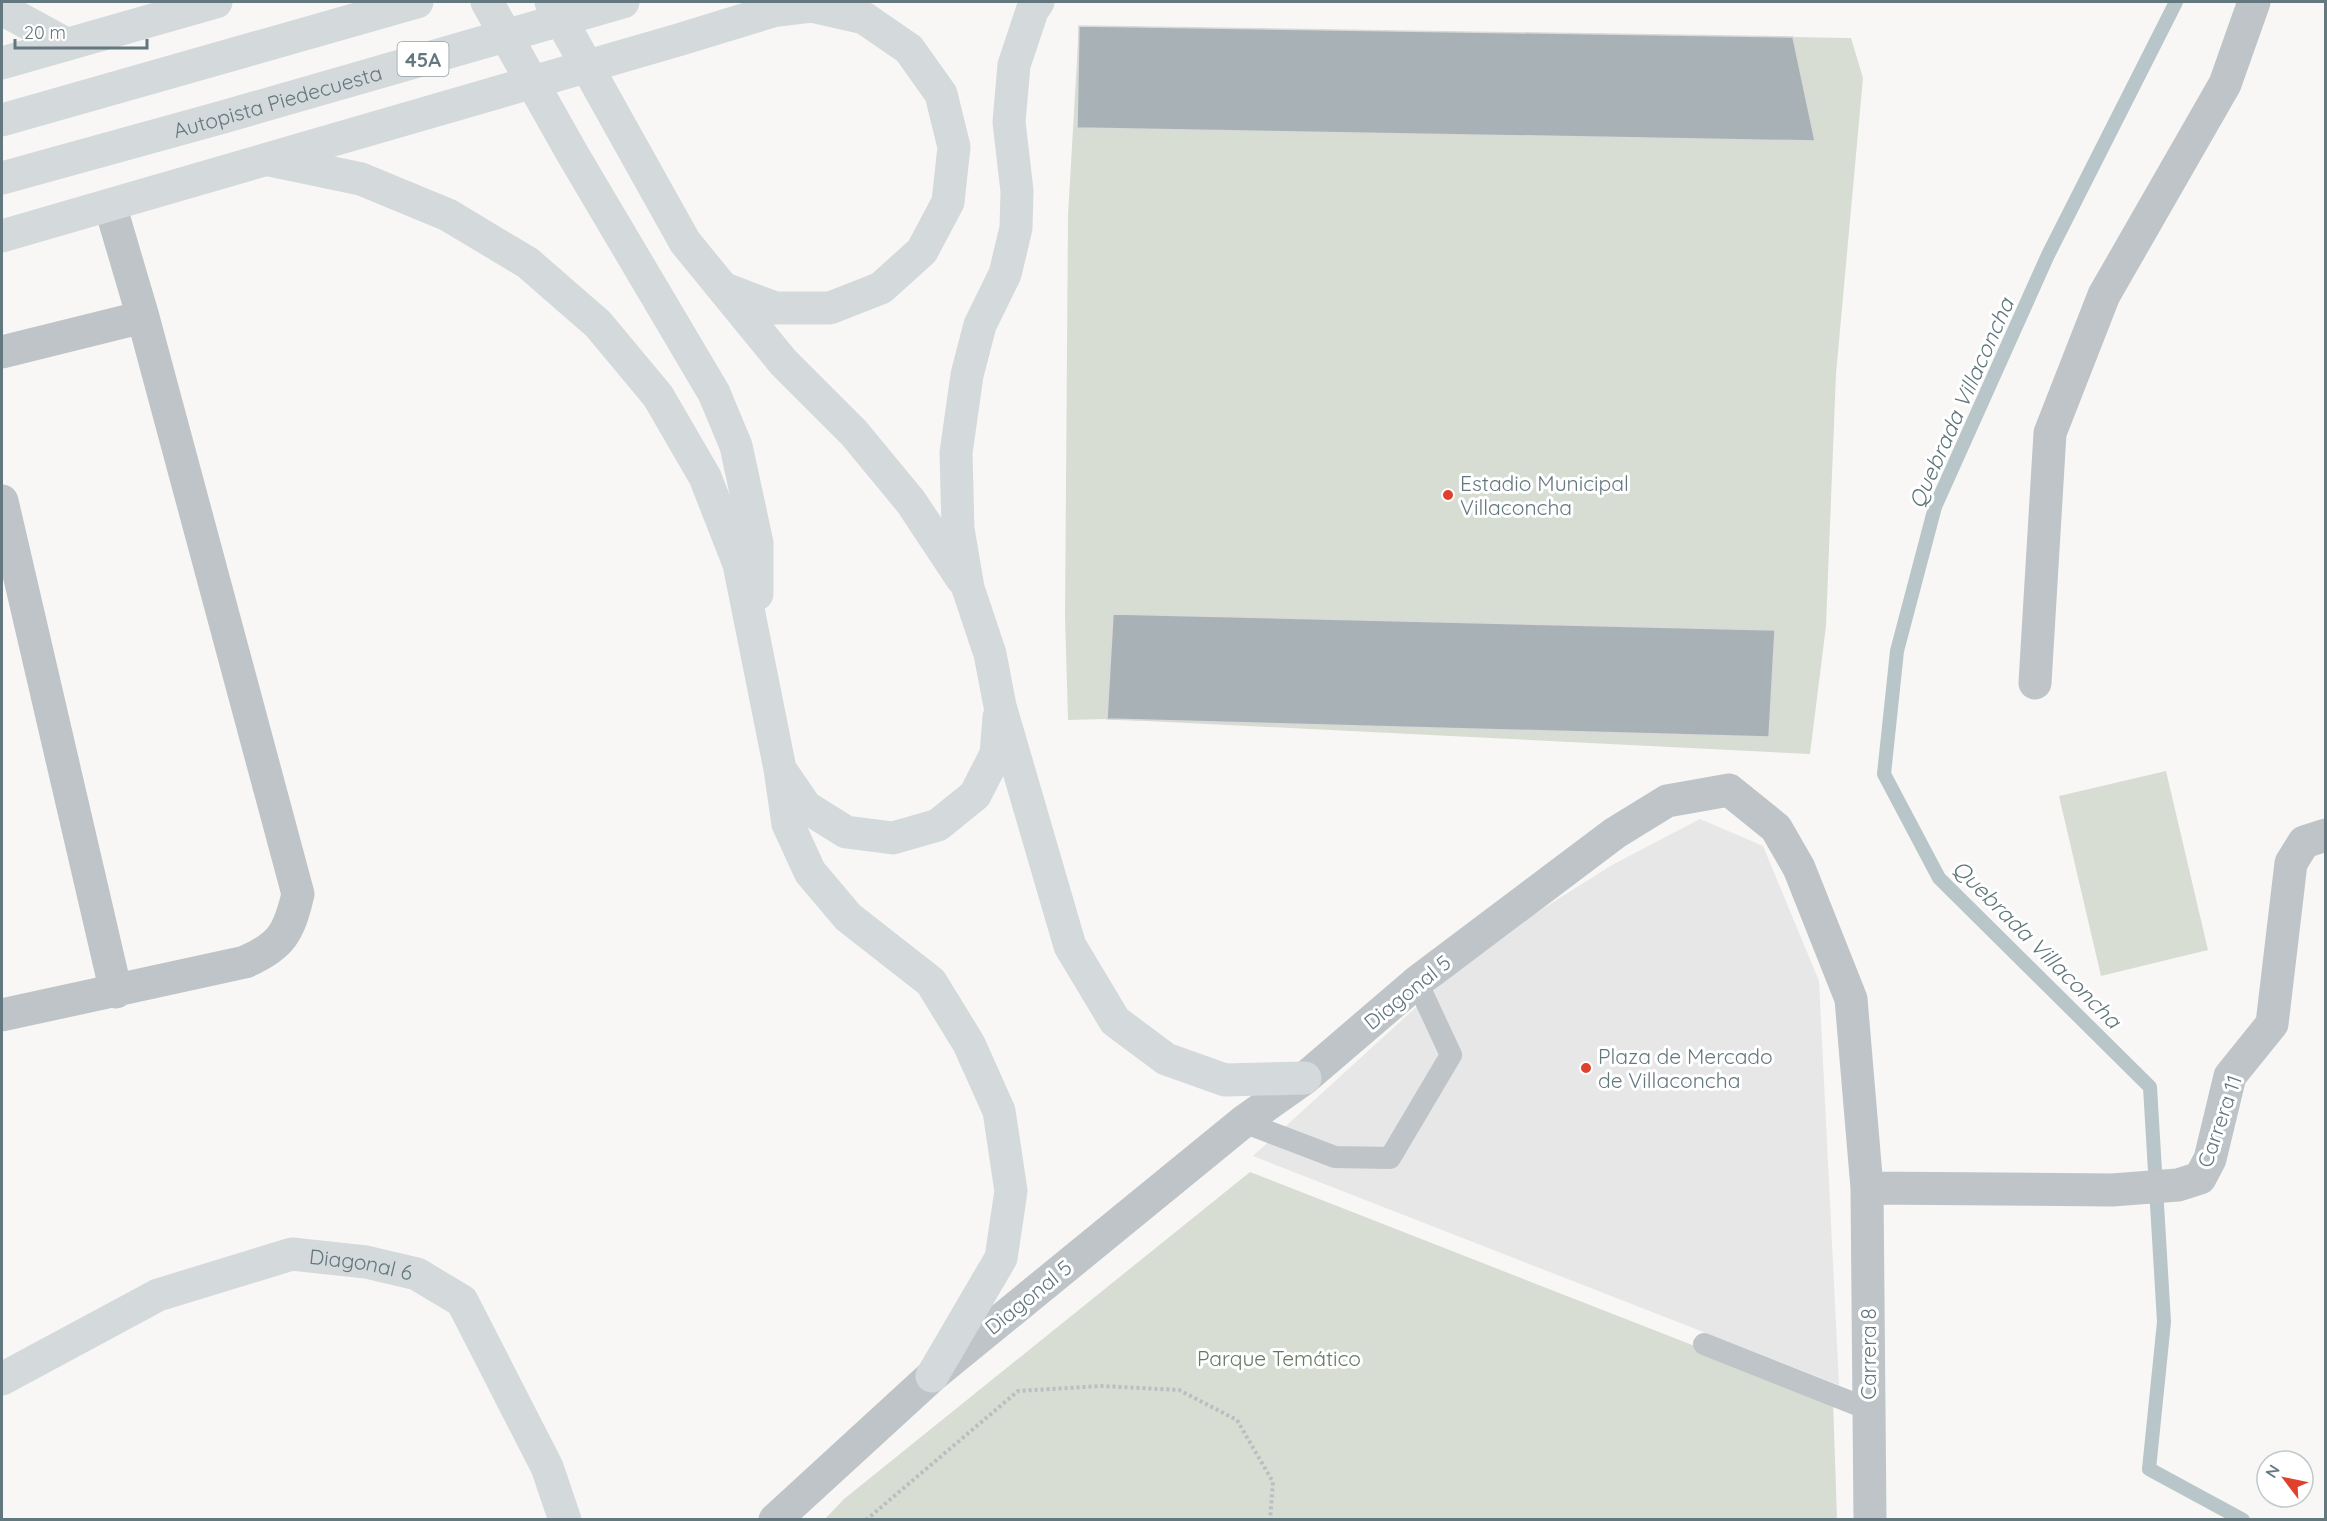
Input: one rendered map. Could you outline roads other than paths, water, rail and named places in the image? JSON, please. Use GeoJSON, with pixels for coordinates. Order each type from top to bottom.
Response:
{"type":"FeatureCollection","features":[{"type":"Feature","properties":{"kind":"main road"},"geometry":{"type":"LineString","coordinates":[[2,63],[216,2]]}},
{"type":"Feature","properties":{"kind":"main road"},"geometry":{"type":"LineString","coordinates":[[2,120],[417,2]]}},
{"type":"Feature","properties":{"kind":"main road"},"geometry":{"type":"LineString","coordinates":[[487,2],[572,153],[714,393],[736,446],[757,543],[757,656]]}},
{"type":"Feature","properties":{"kind":"main road"},"geometry":{"type":"LineString","coordinates":[[551,2],[685,242],[783,362],[854,433],[911,502],[968,588]]}},
{"type":"Feature","properties":{"kind":"main road","name":"Autopista Piedecuesta"},"geometry":{"type":"LineString","coordinates":[[2,178],[623,2]]}},
{"type":"Feature","properties":{"kind":"main road"},"geometry":{"type":"LineString","coordinates":[[2,236],[270,160],[802,2]]}},
{"type":"Feature","properties":{"kind":"main road"},"geometry":{"type":"LineString","coordinates":[[1038,2],[1032,11],[1014,65],[1009,122],[1017,191],[1016,228],[1005,274],[980,325],[967,375],[956,453],[958,529],[968,588],[990,654],[1000,706],[1070,946],[1115,1021],[1166,1059],[1225,1080],[1305,1078]]}},
{"type":"Feature","properties":{"kind":"main road"},"geometry":{"type":"LineString","coordinates":[[724,289],[775,308],[830,308],[881,288],[922,251],[948,202],[954,147],[941,94],[909,49],[864,18],[811,6],[756,14]]}},
{"type":"Feature","properties":{"kind":"main road"},"geometry":{"type":"LineString","coordinates":[[2,9],[66,44]]}},
{"type":"Feature","properties":{"kind":"main road"},"geometry":{"type":"LineString","coordinates":[[270,160],[361,179],[448,215],[528,263],[598,324],[658,396],[705,477],[739,564],[780,769],[788,824],[810,872],[848,917],[931,982],[969,1044],[999,1111],[1011,1191],[1001,1258],[932,1376]]}},
{"type":"Feature","properties":{"kind":"main road"},"geometry":{"type":"LineString","coordinates":[[780,769],[806,807],[846,832],[893,838],[938,825],[975,795],[996,754],[1000,706]]}},
{"type":"Feature","properties":{"kind":"main road","name":"Diagonal 6"},"geometry":{"type":"LineString","coordinates":[[2,1379],[169,1292],[292,1254],[366,1262],[417,1274],[462,1301],[547,1467],[565,1520]]}},
{"type":"Feature","properties":{"kind":"street"},"geometry":{"type":"LineString","coordinates":[[2035,683],[2050,433],[2104,295],[2225,84],[2254,2]]}},
{"type":"Feature","properties":{"kind":"street"},"geometry":{"type":"LineString","coordinates":[[2,1015],[116,992],[245,962],[266,953],[282,938],[291,924],[298,894],[143,317],[110,205]]}},
{"type":"Feature","properties":{"kind":"street"},"geometry":{"type":"LineString","coordinates":[[2,352],[143,317]]}},
{"type":"Feature","properties":{"kind":"street"},"geometry":{"type":"LineString","coordinates":[[2,501],[116,992]]}},
{"type":"Feature","properties":{"kind":"street","name":"Diagonal 5"},"geometry":{"type":"LineString","coordinates":[[775,1520],[932,1376],[1244,1122],[1305,1078],[1417,982],[1615,833],[1667,801],[1729,789],[1776,828],[1799,868],[1851,999],[1867,1188]]}},
{"type":"Feature","properties":{"kind":"street","name":"Carrera 11"},"geometry":{"type":"LineString","coordinates":[[1867,1188],[2112,1190],[2178,1185],[2199,1178],[2210,1159],[2230,1076],[2272,1024],[2291,863],[2304,842],[2325,835]]}},
{"type":"Feature","properties":{"kind":"street","name":"Carrera 8"},"geometry":{"type":"LineString","coordinates":[[1867,1188],[1870,1520]]}},
{"type":"Feature","properties":{"kind":"lane"},"geometry":{"type":"LineString","coordinates":[[1244,1122],[1335,1157],[1390,1158],[1451,1055],[1417,982]]}},
{"type":"Feature","properties":{"kind":"lane"},"geometry":{"type":"LineString","coordinates":[[1704,1344],[1868,1409]]}},
{"type":"Feature","properties":{"kind":"waterway","name":"Quebrada Villaconcha"},"geometry":{"type":"LineString","coordinates":[[2176,2],[2048,255],[1935,507],[1897,651],[1884,774],[1939,878],[2150,1087],[2164,1322],[2149,1469],[2243,1520]]}},
{"type":"Feature","properties":{"kind":"place","name":"Estadio Municipal Villaconcha"},"geometry":{"type":"Point","coordinates":[1448,495]}},
{"type":"Feature","properties":{"kind":"place","name":"Plaza de Mercado de Villaconcha"},"geometry":{"type":"Point","coordinates":[1586,1068]}},
{"type":"Feature","properties":{"kind":"park label","name":"Parque Temático"},"geometry":{"type":"Point","coordinates":[1279,1358]}}]}
